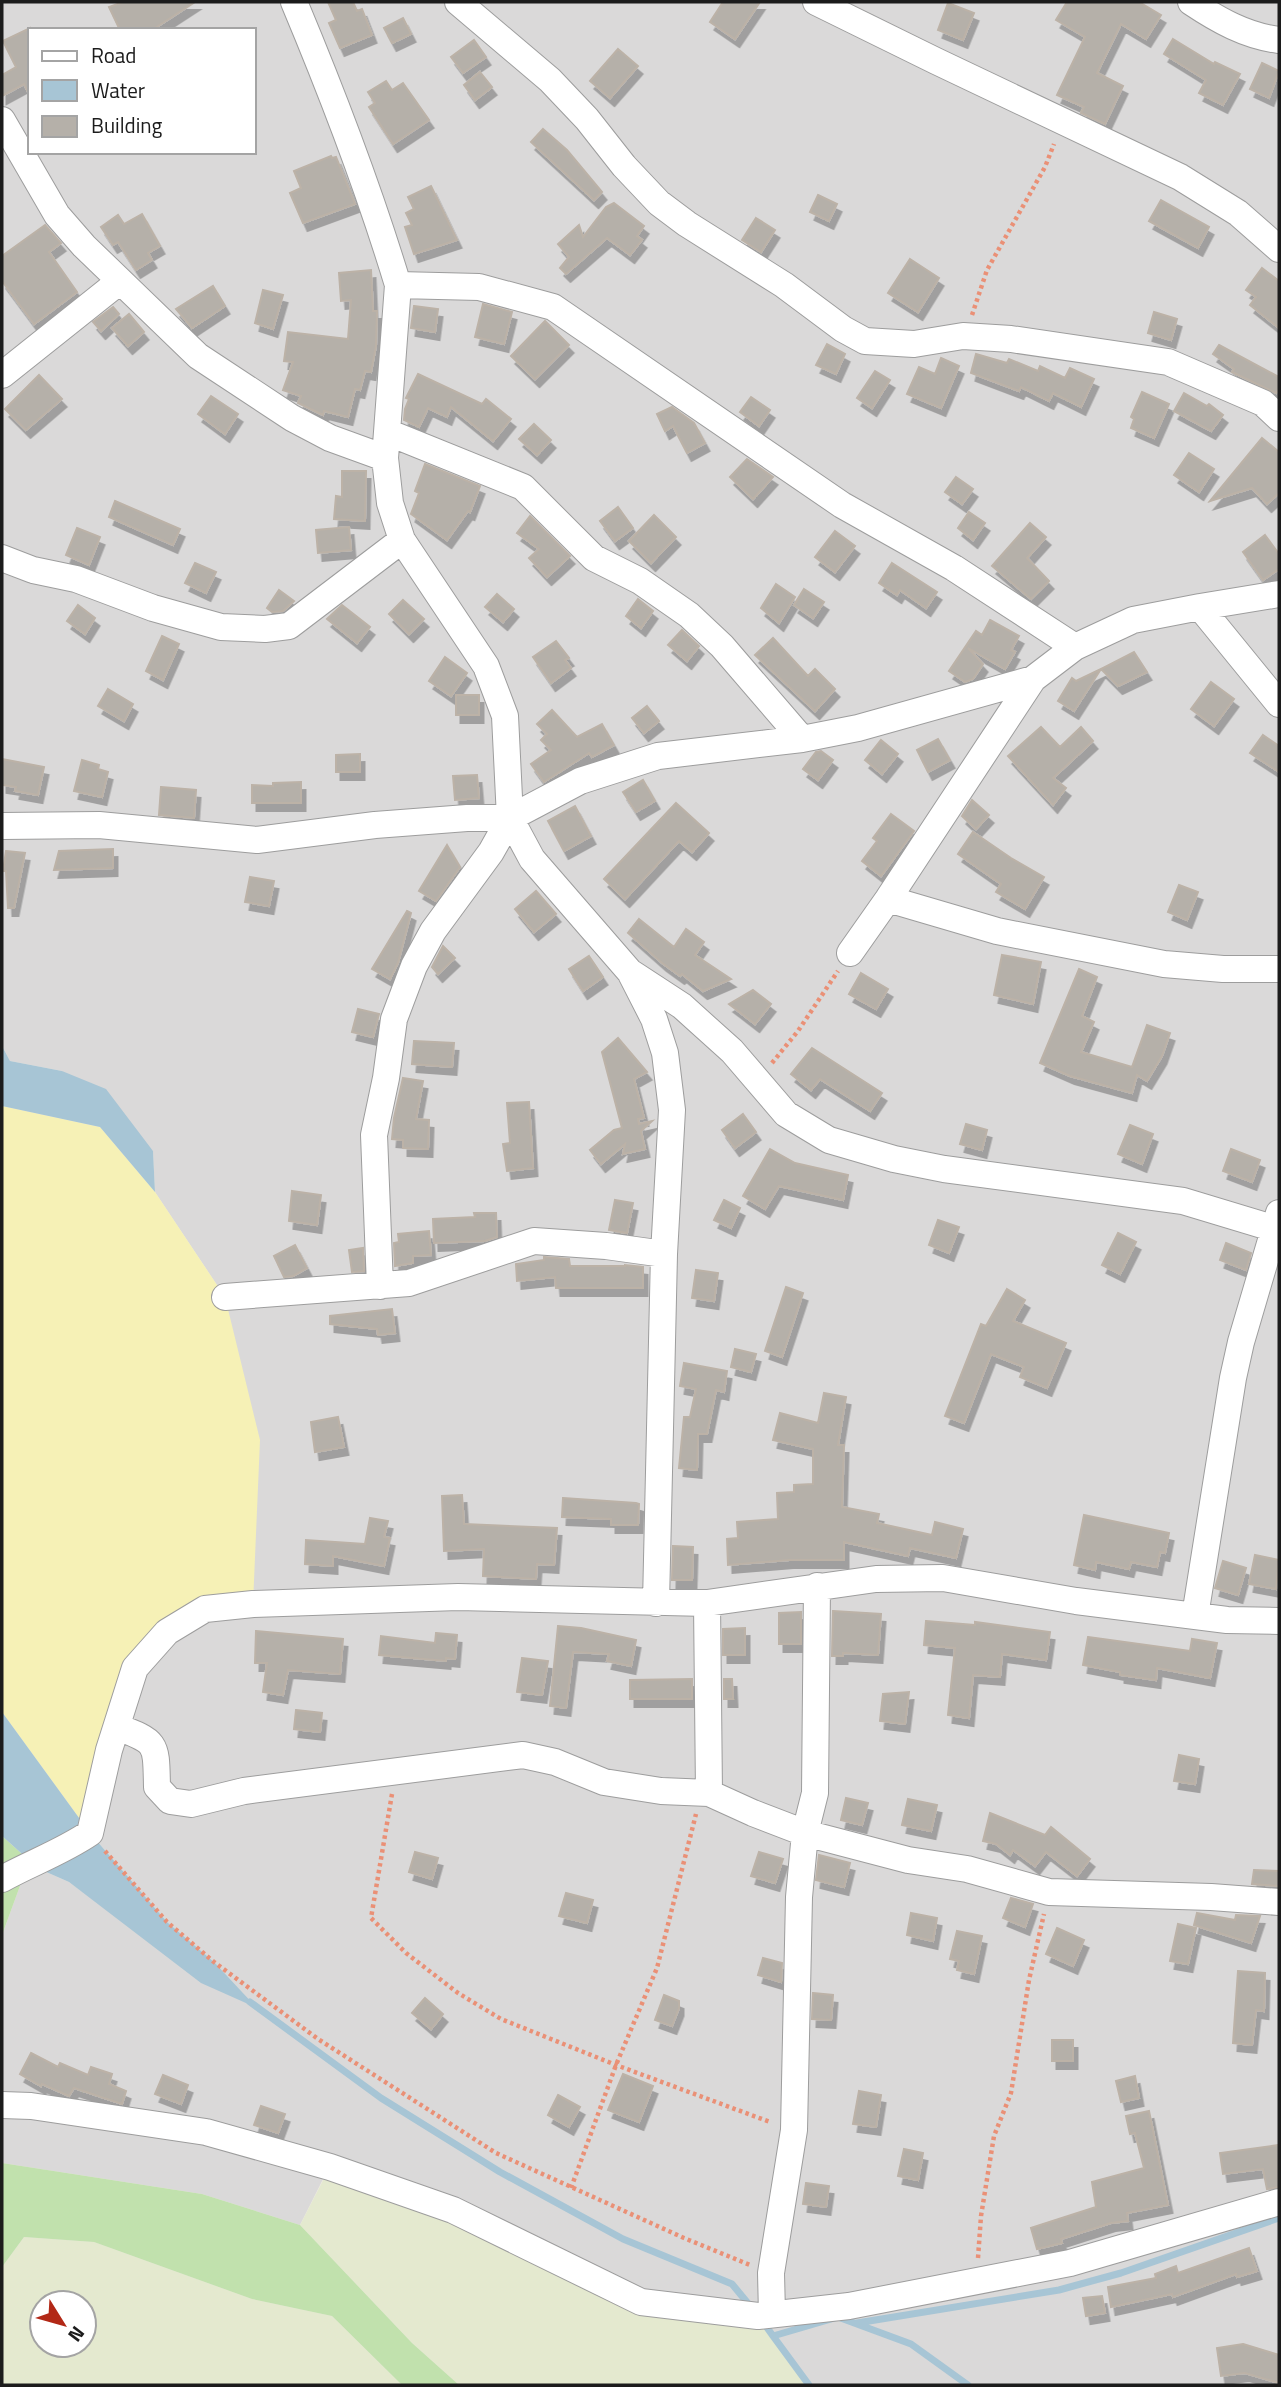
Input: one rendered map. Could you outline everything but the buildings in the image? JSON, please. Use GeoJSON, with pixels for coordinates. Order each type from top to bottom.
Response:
{"type":"FeatureCollection","features":[{"type":"Feature","properties":{"kind":"street"},"geometry":{"type":"LineString","coordinates":[[294,2],[378,217],[398,285],[386,445],[390,503],[402,540],[486,666],[505,716],[510,818],[532,859],[630,972],[654,1019],[665,1053],[672,1110],[664,1254],[656,1603]]}},
{"type":"Feature","properties":{"kind":"street"},"geometry":{"type":"LineString","coordinates":[[457,2],[550,80],[659,203],[687,225],[784,285],[843,330],[865,341],[914,344],[963,336],[1011,339],[1168,362],[1263,403],[1279,418]]}},
{"type":"Feature","properties":{"kind":"street"},"geometry":{"type":"LineString","coordinates":[[816,2],[1180,177],[1238,212],[1279,249]]}},
{"type":"Feature","properties":{"kind":"street"},"geometry":{"type":"LineString","coordinates":[[1191,2],[1222,22],[1262,38],[1279,40]]}},
{"type":"Feature","properties":{"kind":"street"},"geometry":{"type":"LineString","coordinates":[[2,120],[57,215],[120,281],[198,356],[292,418],[330,438],[386,445],[523,487],[594,558],[640,581],[690,615],[722,646],[803,739]]}},
{"type":"Feature","properties":{"kind":"street"},"geometry":{"type":"LineString","coordinates":[[2,375],[120,281]]}},
{"type":"Feature","properties":{"kind":"street"},"geometry":{"type":"LineString","coordinates":[[398,285],[479,287],[552,307],[842,505],[954,568],[1075,647]]}},
{"type":"Feature","properties":{"kind":"street"},"geometry":{"type":"LineString","coordinates":[[2,558],[33,570],[76,579],[153,608],[221,627],[265,629],[289,626],[402,540]]}},
{"type":"Feature","properties":{"kind":"street"},"geometry":{"type":"LineString","coordinates":[[850,953],[1033,679],[1075,647],[1133,620],[1279,594]]}},
{"type":"Feature","properties":{"kind":"street"},"geometry":{"type":"LineString","coordinates":[[1200,607],[1279,704]]}},
{"type":"Feature","properties":{"kind":"street"},"geometry":{"type":"LineString","coordinates":[[2,826],[99,825],[257,840],[375,825],[467,818],[510,818],[580,781],[658,756],[803,739],[858,728],[1033,679]]}},
{"type":"Feature","properties":{"kind":"street"},"geometry":{"type":"LineString","coordinates":[[380,1286],[374,1135],[386,1078],[394,1019],[414,966],[433,931],[491,852],[510,818]]}},
{"type":"Feature","properties":{"kind":"street"},"geometry":{"type":"LineString","coordinates":[[888,899],[997,931],[1164,964],[1223,969],[1279,969]]}},
{"type":"Feature","properties":{"kind":"street"},"geometry":{"type":"LineString","coordinates":[[630,972],[682,1006],[732,1051],[786,1114],[829,1140],[944,1169],[1183,1200],[1277,1224],[1241,1342],[1233,1378],[1195,1616]]}},
{"type":"Feature","properties":{"kind":"street"},"geometry":{"type":"LineString","coordinates":[[225,1297],[409,1283],[534,1241],[606,1245],[664,1254]]}},
{"type":"Feature","properties":{"kind":"street"},"geometry":{"type":"LineString","coordinates":[[2,1879],[28,1864],[67,1849],[89,1833],[135,1668],[167,1632],[205,1609],[253,1604],[458,1597],[707,1603],[876,1579],[943,1578],[1076,1601],[1195,1616],[1279,1621]]}},
{"type":"Feature","properties":{"kind":"street"},"geometry":{"type":"LineString","coordinates":[[772,2314],[771,2273],[794,2130],[799,1897],[805,1833],[815,1793],[817,1586]]}},
{"type":"Feature","properties":{"kind":"street"},"geometry":{"type":"LineString","coordinates":[[705,1793],[707,1603]]}},
{"type":"Feature","properties":{"kind":"street"},"geometry":{"type":"LineString","coordinates":[[117,1727],[146,1738],[156,1754],[157,1787],[170,1801],[191,1804],[244,1791],[523,1755],[555,1762],[604,1782],[661,1791],[705,1793],[805,1833],[908,1860],[967,1869],[1049,1892],[1279,1902]]}},
{"type":"Feature","properties":{"kind":"street"},"geometry":{"type":"LineString","coordinates":[[2,2105],[31,2106],[206,2132],[330,2167],[453,2210],[641,2302],[758,2316],[849,2306],[1070,2263],[1279,2202]]}},
{"type":"Feature","properties":{"kind":"path"},"geometry":{"type":"LineString","coordinates":[[963,336],[987,270],[1045,167],[1064,120]]}},
{"type":"Feature","properties":{"kind":"path"},"geometry":{"type":"LineString","coordinates":[[758,1080],[798,1031],[850,953]]}},
{"type":"Feature","properties":{"kind":"path"},"geometry":{"type":"LineString","coordinates":[[396,1772],[371,1918],[406,1953],[468,2000],[501,2019],[616,2066],[794,2130]]}},
{"type":"Feature","properties":{"kind":"path"},"geometry":{"type":"LineString","coordinates":[[571,2188],[616,2066],[657,1968],[705,1793]]}},
{"type":"Feature","properties":{"kind":"path"},"geometry":{"type":"LineString","coordinates":[[89,1833],[167,1922],[214,1962],[318,2039],[496,2153],[684,2238],[771,2273]]}},
{"type":"Feature","properties":{"kind":"path"},"geometry":{"type":"LineString","coordinates":[[976,2280],[981,2216],[994,2136],[1011,2093],[1029,1980],[1049,1892]]}},
{"type":"Feature","properties":{"kind":"shaded area"},"geometry":{"type":"Polygon","coordinates":[[[2,2],[1279,2],[1279,2385],[809,2385],[758,2316],[641,2302],[329,2167],[300,2225],[202,2194],[2,2163],[2,1935],[28,1864],[69,1882],[118,1918],[214,1962],[167,1922],[90,1833],[225,1297],[155,1192],[153,1151],[62,1071],[10,1061],[2,1046],[2,2]]]}},
{"type":"Feature","properties":{"kind":"green space"},"geometry":{"type":"Polygon","coordinates":[[[2,1836],[21,1853],[28,1864],[2,1935],[2,1836]]]}},
{"type":"Feature","properties":{"kind":"green space"},"geometry":{"type":"Polygon","coordinates":[[[2,2163],[202,2194],[300,2225],[412,2343],[459,2385],[402,2385],[332,2316],[252,2299],[94,2242],[24,2237],[2,2267],[2,2163]]]}},
{"type":"Feature","properties":{"kind":"green space"},"geometry":{"type":"Polygon","coordinates":[[[330,2167],[641,2302],[758,2316],[809,2385],[459,2385],[412,2343],[300,2225],[330,2167]]]}},
{"type":"Feature","properties":{"kind":"green space"},"geometry":{"type":"Polygon","coordinates":[[[24,2237],[94,2242],[252,2299],[332,2316],[402,2385],[2,2385],[2,2267],[24,2237]]]}},
{"type":"Feature","properties":{"kind":"sand"},"geometry":{"type":"Polygon","coordinates":[[[2,1106],[100,1127],[155,1192],[225,1297],[260,1440],[253,1604],[205,1609],[140,1663],[90,1833],[2,1712],[2,1106]]]}},
{"type":"Feature","properties":{"kind":"water"},"geometry":{"type":"Polygon","coordinates":[[[2,1046],[10,1061],[62,1071],[106,1089],[153,1151],[155,1192],[100,1127],[2,1106],[2,1046]]]}},
{"type":"Feature","properties":{"kind":"water"},"geometry":{"type":"Polygon","coordinates":[[[2,1712],[90,1833],[167,1922],[214,1962],[257,2008],[201,1983],[69,1882],[28,1864],[21,1853],[2,1836],[2,1712]]]}},
{"type":"Feature","properties":{"kind":"waterway"},"geometry":{"type":"LineString","coordinates":[[250,2002],[381,2098],[500,2172],[623,2239],[732,2284],[751,2307]]}},
{"type":"Feature","properties":{"kind":"waterway"},"geometry":{"type":"LineString","coordinates":[[857,2323],[1059,2290],[1121,2273],[1279,2218]]}},
{"type":"Feature","properties":{"kind":"waterway"},"geometry":{"type":"LineString","coordinates":[[763,2322],[773,2336],[838,2317],[911,2344],[968,2385]]}},
{"type":"Feature","properties":{"kind":"waterway"},"geometry":{"type":"LineString","coordinates":[[773,2336],[809,2385]]}}]}
